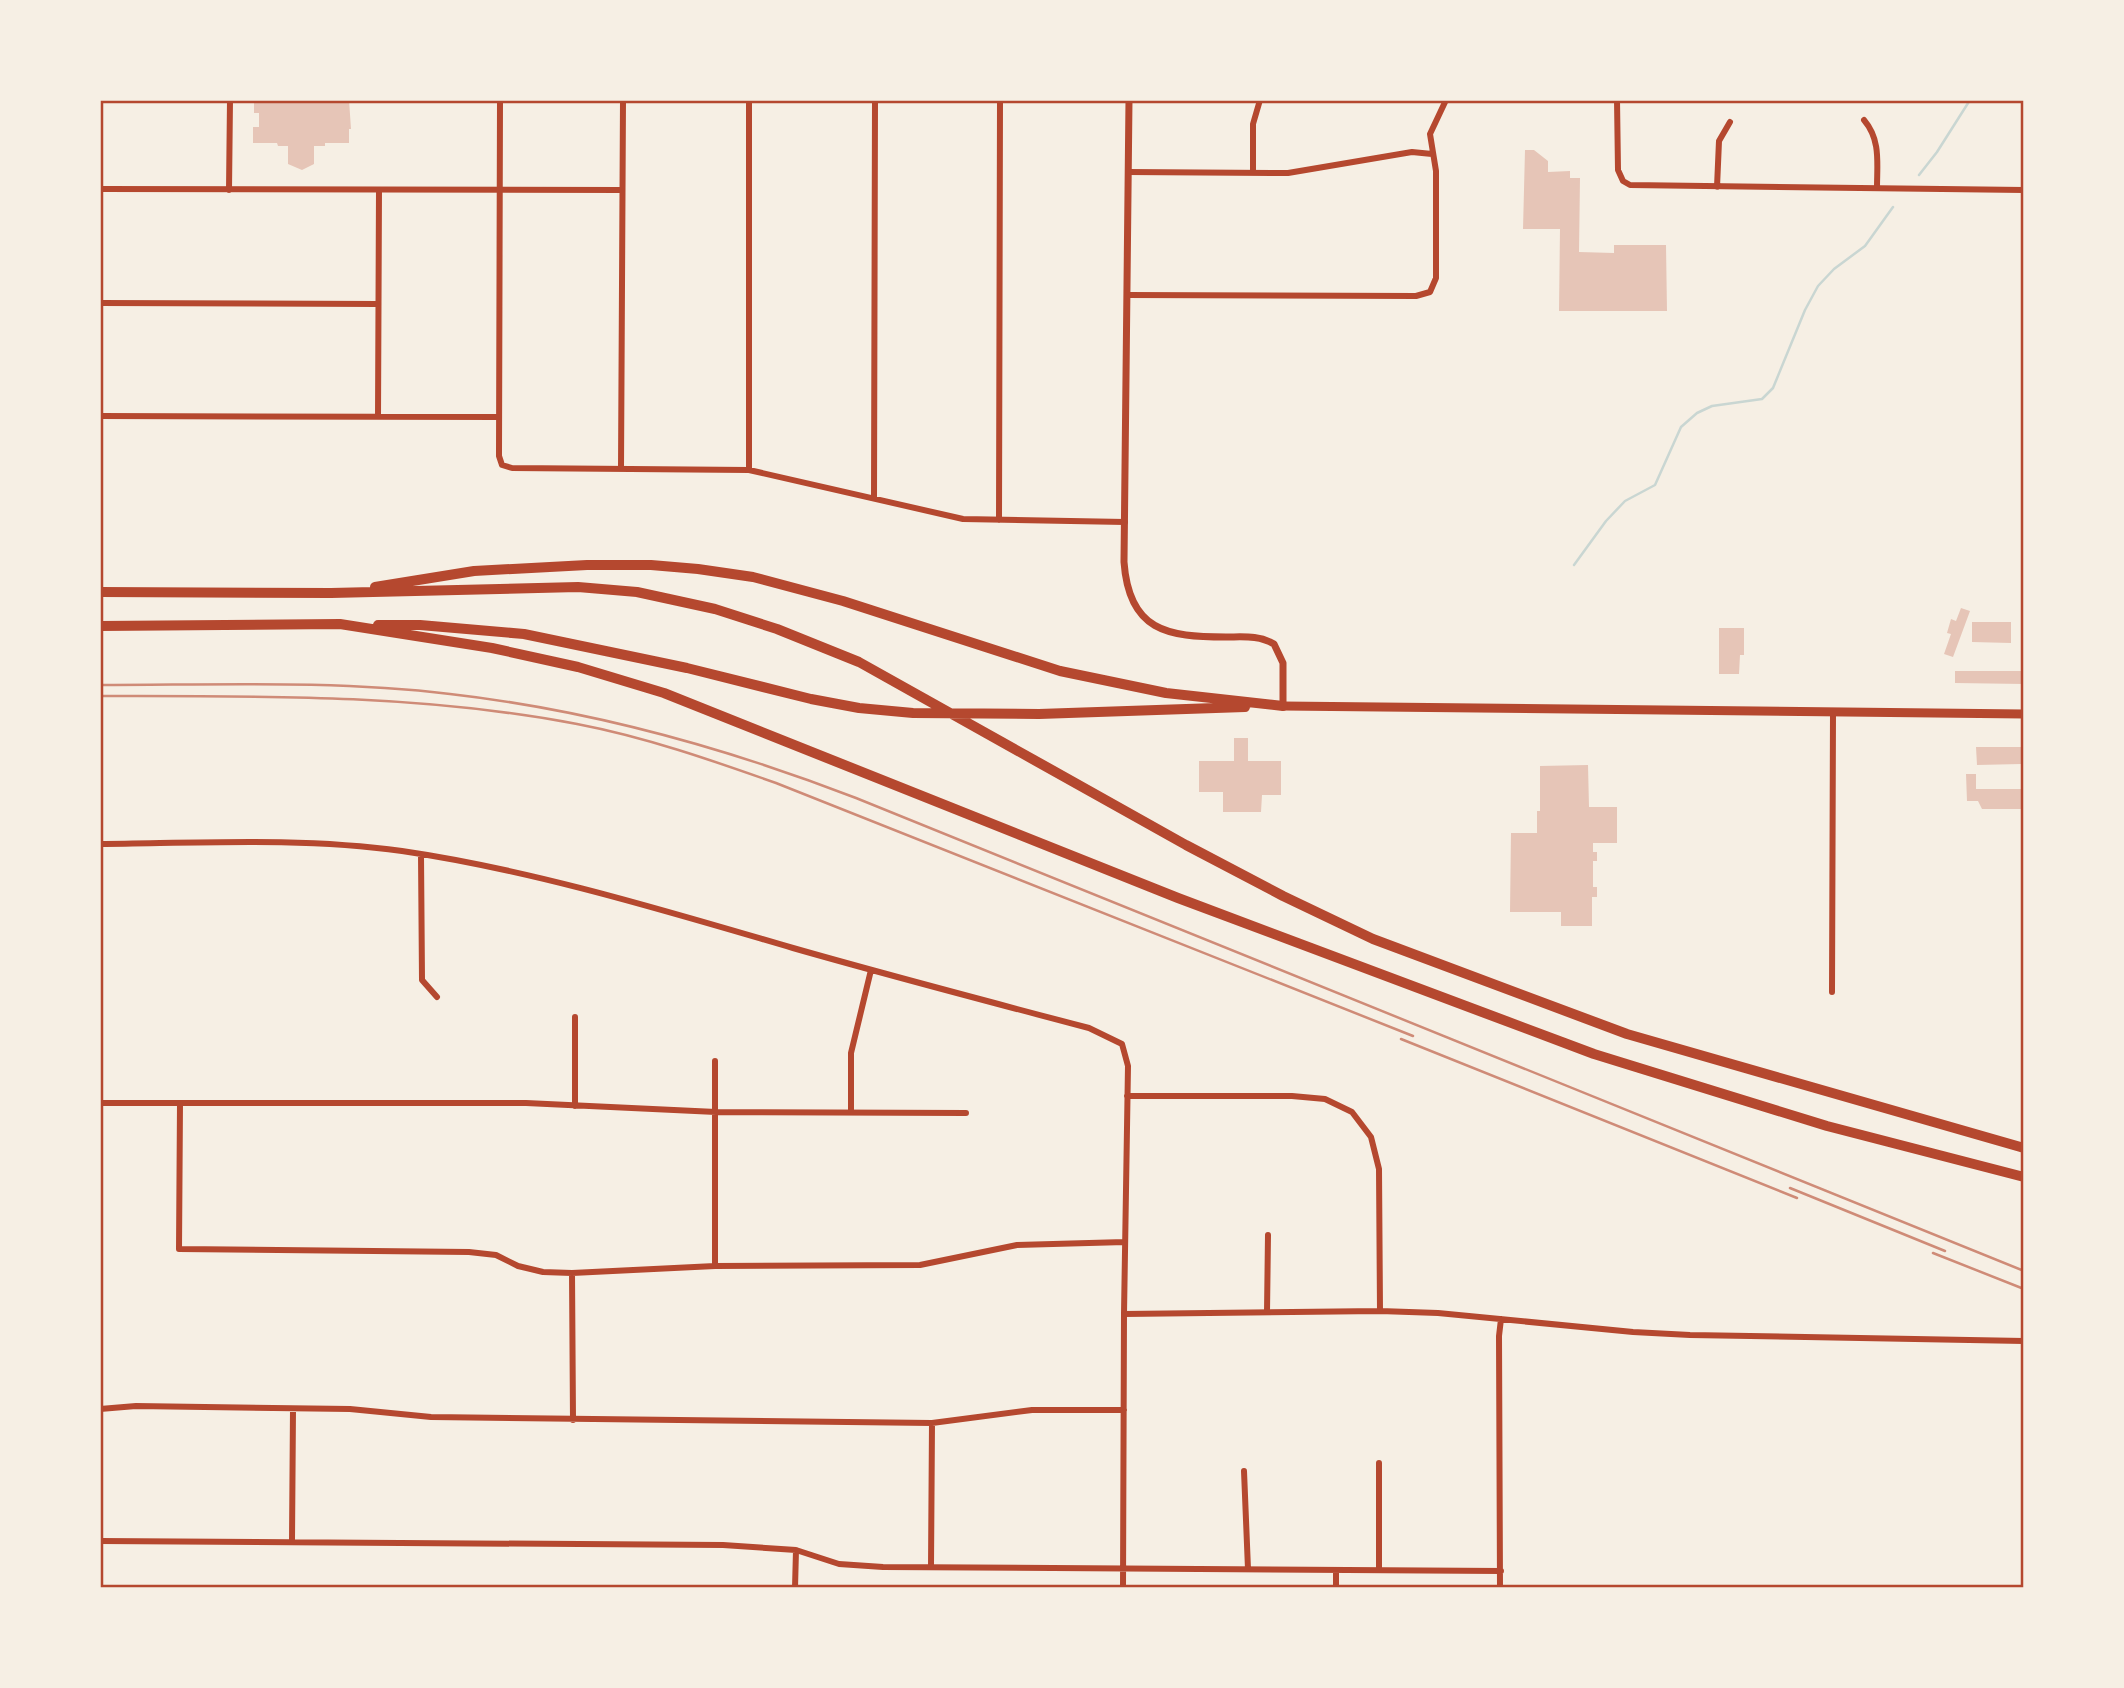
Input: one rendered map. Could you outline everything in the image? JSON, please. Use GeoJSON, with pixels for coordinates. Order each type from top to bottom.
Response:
{"type":"FeatureCollection","features":[{"type":"Feature","properties":{"kind":"highway"},"geometry":{"type":"LineString","coordinates":[[331,593],[486,571],[587,565],[652,565],[698,569],[753,577],[844,601],[1060,671],[1166,693],[1283,706]]}},
{"type":"Feature","properties":{"kind":"highway"},"geometry":{"type":"LineString","coordinates":[[100,592],[331,593],[578,587],[636,592],[715,608],[777,629],[859,662],[1186,845],[1373,939],[1627,1034],[2024,1148]]}},
{"type":"Feature","properties":{"kind":"highway"},"geometry":{"type":"LineString","coordinates":[[340,624],[492,648],[578,667],[664,693],[1178,898],[1594,1054],[1826,1126],[2024,1177]]}},
{"type":"Feature","properties":{"kind":"highway"},"geometry":{"type":"LineString","coordinates":[[100,626],[420,625],[524,634],[687,668],[811,699],[859,708],[913,713],[1039,714],[1283,706]]}},
{"type":"Feature","properties":{"kind":"main road"},"geometry":{"type":"LineString","coordinates":[[1283,706],[2024,714]]}},
{"type":"Feature","properties":{"kind":"street"},"geometry":{"type":"LineString","coordinates":[[229,190],[230,100]]}},
{"type":"Feature","properties":{"kind":"street"},"geometry":{"type":"LineString","coordinates":[[500,100],[499,456],[502,465],[512,468],[749,470],[964,519],[1125,522]]}},
{"type":"Feature","properties":{"kind":"street"},"geometry":{"type":"LineString","coordinates":[[621,469],[623,100]]}},
{"type":"Feature","properties":{"kind":"street"},"geometry":{"type":"LineString","coordinates":[[749,100],[749,470]]}},
{"type":"Feature","properties":{"kind":"street"},"geometry":{"type":"LineString","coordinates":[[874,497],[875,100]]}},
{"type":"Feature","properties":{"kind":"street"},"geometry":{"type":"LineString","coordinates":[[999,520],[1000,100]]}},
{"type":"Feature","properties":{"kind":"street"},"geometry":{"type":"LineString","coordinates":[[1129,100],[1126,581],[1139,612],[1151,623],[1174,635],[1257,637],[1274,644],[1283,663],[1283,706]]}},
{"type":"Feature","properties":{"kind":"street"},"geometry":{"type":"LineString","coordinates":[[1253,173],[1252,130],[1260,100]]}},
{"type":"Feature","properties":{"kind":"street"},"geometry":{"type":"LineString","coordinates":[[1127,295],[1416,296],[1430,292],[1436,278],[1436,171],[1430,134],[1446,100]]}},
{"type":"Feature","properties":{"kind":"street"},"geometry":{"type":"LineString","coordinates":[[1618,100],[1618,170],[1623,181],[1634,186],[2024,190]]}},
{"type":"Feature","properties":{"kind":"street"},"geometry":{"type":"LineString","coordinates":[[1864,120],[1877,143],[1878,188]]}},
{"type":"Feature","properties":{"kind":"street"},"geometry":{"type":"LineString","coordinates":[[1717,187],[1719,141],[1730,122]]}},
{"type":"Feature","properties":{"kind":"street"},"geometry":{"type":"LineString","coordinates":[[1128,172],[1297,172],[1412,152],[1432,154]]}},
{"type":"Feature","properties":{"kind":"street"},"geometry":{"type":"LineString","coordinates":[[100,190],[622,190]]}},
{"type":"Feature","properties":{"kind":"street"},"geometry":{"type":"LineString","coordinates":[[378,417],[379,190]]}},
{"type":"Feature","properties":{"kind":"street"},"geometry":{"type":"LineString","coordinates":[[100,303],[378,304]]}},
{"type":"Feature","properties":{"kind":"street"},"geometry":{"type":"LineString","coordinates":[[100,416],[499,417]]}},
{"type":"Feature","properties":{"kind":"street"},"geometry":{"type":"LineString","coordinates":[[1832,992],[1833,712]]}},
{"type":"Feature","properties":{"kind":"street"},"geometry":{"type":"LineString","coordinates":[[100,844],[301,843],[470,862],[617,899],[1089,1028],[1122,1044],[1128,1066],[1123,1588]]}},
{"type":"Feature","properties":{"kind":"street"},"geometry":{"type":"LineString","coordinates":[[421,855],[422,979],[437,997]]}},
{"type":"Feature","properties":{"kind":"street"},"geometry":{"type":"LineString","coordinates":[[851,1112],[850,1053],[871,970]]}},
{"type":"Feature","properties":{"kind":"street"},"geometry":{"type":"LineString","coordinates":[[575,1017],[575,1106]]}},
{"type":"Feature","properties":{"kind":"street"},"geometry":{"type":"LineString","coordinates":[[715,1061],[715,1266]]}},
{"type":"Feature","properties":{"kind":"street"},"geometry":{"type":"LineString","coordinates":[[1127,1096],[1292,1096],[1325,1099],[1352,1112],[1371,1137],[1379,1169],[1380,1311]]}},
{"type":"Feature","properties":{"kind":"street"},"geometry":{"type":"LineString","coordinates":[[100,1103],[526,1103],[716,1112],[966,1113]]}},
{"type":"Feature","properties":{"kind":"street"},"geometry":{"type":"LineString","coordinates":[[180,1103],[179,1249],[469,1252],[496,1255],[517,1266],[543,1272],[572,1273],[715,1266],[920,1265],[1017,1245],[1125,1242]]}},
{"type":"Feature","properties":{"kind":"street"},"geometry":{"type":"LineString","coordinates":[[1267,1312],[1268,1234]]}},
{"type":"Feature","properties":{"kind":"street"},"geometry":{"type":"LineString","coordinates":[[572,1273],[573,1420]]}},
{"type":"Feature","properties":{"kind":"street"},"geometry":{"type":"LineString","coordinates":[[1124,1314],[1380,1311],[1438,1313],[1690,1335],[2024,1340]]}},
{"type":"Feature","properties":{"kind":"street"},"geometry":{"type":"LineString","coordinates":[[1500,1588],[1501,1319]]}},
{"type":"Feature","properties":{"kind":"street"},"geometry":{"type":"LineString","coordinates":[[100,1409],[136,1406],[349,1409],[431,1417],[932,1423],[1032,1410],[1124,1410]]}},
{"type":"Feature","properties":{"kind":"street"},"geometry":{"type":"LineString","coordinates":[[292,1541],[293,1409]]}},
{"type":"Feature","properties":{"kind":"street"},"geometry":{"type":"LineString","coordinates":[[931,1567],[932,1423]]}},
{"type":"Feature","properties":{"kind":"street"},"geometry":{"type":"LineString","coordinates":[[1379,1463],[1379,1570]]}},
{"type":"Feature","properties":{"kind":"street"},"geometry":{"type":"LineString","coordinates":[[1244,1471],[1248,1569]]}},
{"type":"Feature","properties":{"kind":"street"},"geometry":{"type":"LineString","coordinates":[[100,1541],[723,1545],[796,1550],[839,1564],[1501,1571]]}},
{"type":"Feature","properties":{"kind":"street"},"geometry":{"type":"LineString","coordinates":[[795,1588],[796,1550]]}},
{"type":"Feature","properties":{"kind":"street"},"geometry":{"type":"LineString","coordinates":[[1336,1570],[1336,1588]]}},
{"type":"Feature","properties":{"kind":"building"},"geometry":{"type":"Polygon","coordinates":[[[254,100],[349,100],[349,143],[314,146],[314,164],[302,170],[288,164],[288,146],[253,143],[253,127],[259,127],[259,113],[254,113],[254,100]]]}},
{"type":"Feature","properties":{"kind":"building"},"geometry":{"type":"Polygon","coordinates":[[[1525,150],[1534,150],[1548,161],[1548,172],[1570,171],[1570,178],[1580,178],[1579,252],[1614,253],[1614,245],[1666,245],[1667,311],[1559,311],[1560,229],[1523,229],[1525,150]]]}},
{"type":"Feature","properties":{"kind":"building"},"geometry":{"type":"Polygon","coordinates":[[[1961,608],[1970,611],[1953,657],[1944,654],[1951,634],[1947,633],[1951,619],[1956,621],[1961,608]]]}},
{"type":"Feature","properties":{"kind":"building"},"geometry":{"type":"Polygon","coordinates":[[[1972,622],[2011,622],[2011,643],[1972,642],[1972,622]]]}},
{"type":"Feature","properties":{"kind":"building"},"geometry":{"type":"Polygon","coordinates":[[[1719,628],[1744,628],[1744,655],[1740,655],[1739,674],[1719,674],[1719,628]]]}},
{"type":"Feature","properties":{"kind":"building"},"geometry":{"type":"Polygon","coordinates":[[[1955,671],[2024,671],[2024,684],[1955,683],[1955,671]]]}},
{"type":"Feature","properties":{"kind":"building"},"geometry":{"type":"Polygon","coordinates":[[[1234,738],[1248,738],[1248,761],[1281,761],[1281,795],[1262,795],[1261,812],[1223,812],[1223,792],[1199,792],[1199,761],[1234,761],[1234,738]]]}},
{"type":"Feature","properties":{"kind":"building"},"geometry":{"type":"Polygon","coordinates":[[[1976,747],[2021,747],[2021,764],[1977,765],[1976,747]]]}},
{"type":"Feature","properties":{"kind":"building"},"geometry":{"type":"Polygon","coordinates":[[[1588,765],[1589,807],[1617,807],[1617,843],[1593,843],[1593,852],[1597,852],[1597,861],[1593,861],[1593,887],[1597,887],[1597,897],[1592,897],[1592,926],[1561,926],[1561,912],[1510,912],[1511,833],[1537,833],[1540,766],[1588,765]]]}},
{"type":"Feature","properties":{"kind":"building"},"geometry":{"type":"Polygon","coordinates":[[[1966,774],[1976,774],[1976,789],[2021,789],[2021,809],[1982,809],[1978,801],[1967,801],[1966,774]]]}},
{"type":"Feature","properties":{"kind":"waterway"},"geometry":{"type":"LineString","coordinates":[[1919,175],[1970,100]]}},
{"type":"Feature","properties":{"kind":"waterway"},"geometry":{"type":"LineString","coordinates":[[1574,565],[1606,521],[1625,501],[1655,485],[1681,427],[1697,413],[1712,406],[1762,399],[1773,388],[1805,310],[1818,286],[1834,269],[1865,246],[1893,207]]}},
{"type":"Feature","properties":{"kind":"railway"},"geometry":{"type":"LineString","coordinates":[[100,685],[319,685],[450,694],[606,720],[757,762],[856,798],[2024,1271]]}},
{"type":"Feature","properties":{"kind":"railway"},"geometry":{"type":"LineString","coordinates":[[100,696],[279,697],[399,702],[518,714],[628,735],[776,783],[1413,1036]]}},
{"type":"Feature","properties":{"kind":"railway"},"geometry":{"type":"LineString","coordinates":[[1401,1039],[1797,1198]]}},
{"type":"Feature","properties":{"kind":"railway"},"geometry":{"type":"LineString","coordinates":[[1790,1188],[1945,1251]]}},
{"type":"Feature","properties":{"kind":"railway"},"geometry":{"type":"LineString","coordinates":[[1933,1253],[2024,1289]]}}]}
